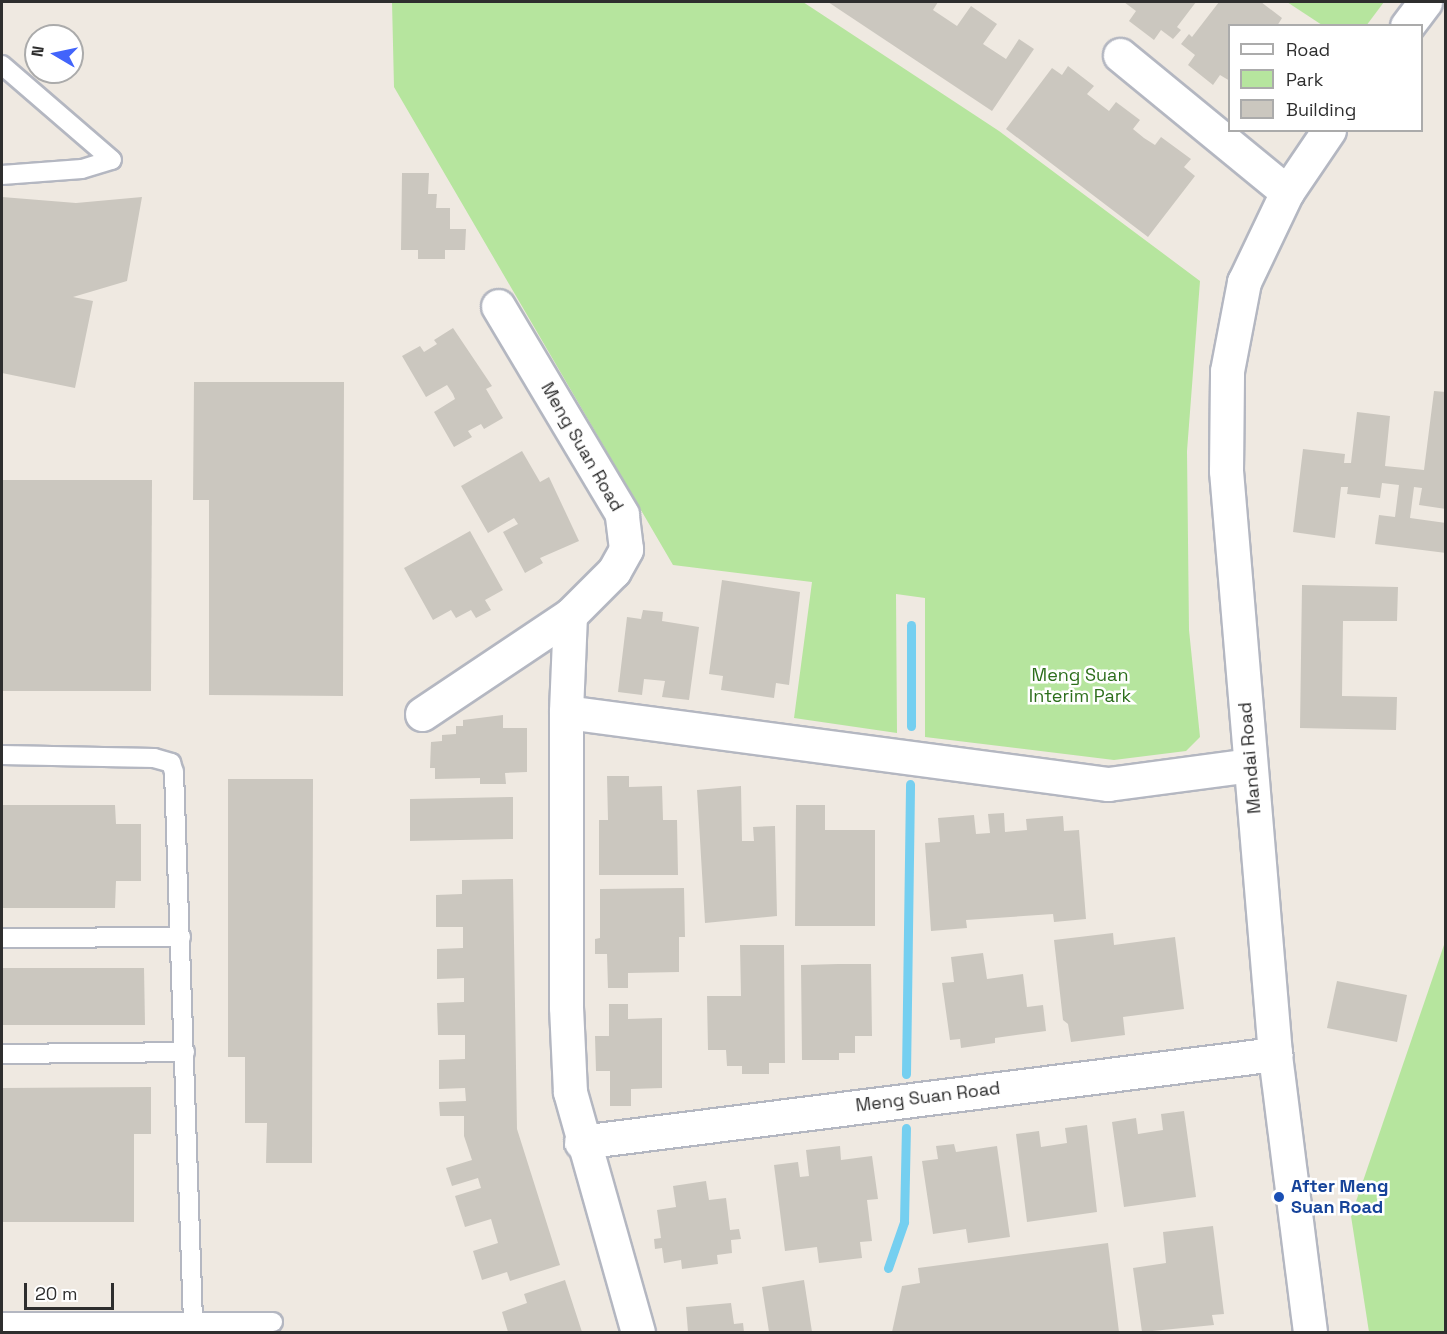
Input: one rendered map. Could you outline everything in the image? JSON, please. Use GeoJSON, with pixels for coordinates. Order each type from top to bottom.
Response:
{"type":"FeatureCollection","features":[{"type":"Feature","properties":{"kind":"street"},"geometry":{"type":"LineString","coordinates":[[1408,24],[1425,2]]}},
{"type":"Feature","properties":{"kind":"street"},"geometry":{"type":"LineString","coordinates":[[1120,55],[1287,192]]}},
{"type":"Feature","properties":{"kind":"street","name":"Mandai Road"},"geometry":{"type":"LineString","coordinates":[[1310,1332],[1275,1054],[1250,765],[1226,471],[1227,371],[1244,282],[1287,192],[1328,132]]}},
{"type":"Feature","properties":{"kind":"street","name":"Meng Suan Road"},"geometry":{"type":"LineString","coordinates":[[422,714],[570,615],[614,571],[626,549],[622,514],[498,306]]}},
{"type":"Feature","properties":{"kind":"street"},"geometry":{"type":"LineString","coordinates":[[570,615],[566,712],[566,1007],[570,1092],[581,1142],[638,1332]]}},
{"type":"Feature","properties":{"kind":"street"},"geometry":{"type":"LineString","coordinates":[[566,712],[1108,784],[1250,765]]}},
{"type":"Feature","properties":{"kind":"street","name":"Meng Suan Road"},"geometry":{"type":"LineString","coordinates":[[581,1142],[1275,1054]]}},
{"type":"Feature","properties":{"kind":"lane"},"geometry":{"type":"LineString","coordinates":[[2,65],[112,160],[82,170],[2,175]]}},
{"type":"Feature","properties":{"kind":"lane"},"geometry":{"type":"LineString","coordinates":[[2,755],[154,758],[171,763],[174,772],[181,937],[193,1322]]}},
{"type":"Feature","properties":{"kind":"lane"},"geometry":{"type":"LineString","coordinates":[[2,938],[181,937]]}},
{"type":"Feature","properties":{"kind":"lane"},"geometry":{"type":"LineString","coordinates":[[2,1054],[185,1052]]}},
{"type":"Feature","properties":{"kind":"lane"},"geometry":{"type":"LineString","coordinates":[[2,1322],[273,1322]]}},
{"type":"Feature","properties":{"kind":"green space","name":"Meng Suan Interim Park"},"geometry":{"type":"Polygon","coordinates":[[[392,2],[803,2],[999,131],[1200,281],[1187,451],[1189,630],[1200,737],[1186,751],[1114,760],[925,737],[925,598],[896,594],[897,733],[794,718],[812,582],[673,565],[394,87],[392,2]]]}},
{"type":"Feature","properties":{"kind":"green space"},"geometry":{"type":"Polygon","coordinates":[[[1287,2],[1384,2],[1368,24],[1320,24],[1287,2]]]}},
{"type":"Feature","properties":{"kind":"green space"},"geometry":{"type":"Polygon","coordinates":[[[1445,942],[1445,1332],[1369,1332],[1351,1216],[1445,942]]]}},
{"type":"Feature","properties":{"kind":"building"},"geometry":{"type":"Polygon","coordinates":[[[828,2],[938,2],[933,10],[957,26],[971,6],[997,24],[983,44],[1006,59],[1019,39],[1034,49],[992,111],[828,2]]]}},
{"type":"Feature","properties":{"kind":"building"},"geometry":{"type":"Polygon","coordinates":[[[1124,2],[1196,2],[1177,27],[1181,30],[1173,39],[1161,30],[1154,40],[1129,21],[1136,11],[1124,2]]]}},
{"type":"Feature","properties":{"kind":"building"},"geometry":{"type":"Polygon","coordinates":[[[1219,2],[1261,2],[1282,18],[1278,24],[1228,24],[1228,80],[1220,75],[1213,85],[1188,65],[1195,55],[1181,44],[1189,34],[1192,37],[1219,2]]]}},
{"type":"Feature","properties":{"kind":"building"},"geometry":{"type":"Polygon","coordinates":[[[1068,66],[1094,86],[1087,94],[1109,111],[1116,102],[1140,120],[1133,129],[1144,138],[1155,145],[1161,137],[1191,159],[1184,167],[1195,176],[1148,237],[1006,129],[1052,68],[1062,75],[1068,66]]]}},
{"type":"Feature","properties":{"kind":"building"},"geometry":{"type":"Polygon","coordinates":[[[402,173],[429,173],[428,194],[437,194],[436,208],[450,208],[450,229],[466,229],[465,250],[445,250],[445,259],[418,259],[418,250],[401,250],[402,173]]]}},
{"type":"Feature","properties":{"kind":"building"},"geometry":{"type":"Polygon","coordinates":[[[2,197],[76,203],[142,197],[127,281],[73,297],[93,301],[75,388],[2,373],[2,197]]]}},
{"type":"Feature","properties":{"kind":"building"},"geometry":{"type":"Polygon","coordinates":[[[453,328],[492,386],[486,389],[503,418],[484,429],[481,424],[468,431],[472,437],[454,447],[434,412],[455,399],[453,394],[447,385],[426,397],[402,356],[420,346],[424,352],[437,344],[434,340],[453,328]]]}},
{"type":"Feature","properties":{"kind":"building"},"geometry":{"type":"Polygon","coordinates":[[[194,382],[344,382],[343,696],[209,695],[209,500],[193,500],[194,382]]]}},
{"type":"Feature","properties":{"kind":"building"},"geometry":{"type":"Polygon","coordinates":[[[1434,391],[1446,392],[1446,509],[1419,505],[1422,488],[1414,487],[1410,518],[1446,523],[1446,553],[1375,544],[1379,515],[1395,517],[1399,485],[1382,483],[1380,498],[1347,494],[1348,487],[1341,487],[1335,538],[1293,532],[1303,449],[1345,454],[1344,463],[1351,463],[1357,412],[1390,416],[1385,466],[1424,470],[1434,391]]]}},
{"type":"Feature","properties":{"kind":"building"},"geometry":{"type":"Polygon","coordinates":[[[522,451],[540,482],[549,477],[579,541],[540,558],[543,563],[525,573],[503,532],[518,524],[514,518],[488,533],[461,486],[522,451]]]}},
{"type":"Feature","properties":{"kind":"building"},"geometry":{"type":"Polygon","coordinates":[[[2,480],[152,480],[151,691],[2,691],[2,480]]]}},
{"type":"Feature","properties":{"kind":"building"},"geometry":{"type":"Polygon","coordinates":[[[470,531],[503,590],[485,600],[491,610],[476,618],[471,610],[456,618],[451,610],[433,620],[404,568],[470,531]]]}},
{"type":"Feature","properties":{"kind":"building"},"geometry":{"type":"Polygon","coordinates":[[[722,580],[800,592],[789,685],[776,683],[774,698],[721,690],[723,676],[709,674],[722,580]]]}},
{"type":"Feature","properties":{"kind":"building"},"geometry":{"type":"Polygon","coordinates":[[[1302,585],[1398,587],[1397,621],[1343,621],[1342,696],[1397,697],[1396,730],[1300,728],[1302,585]]]}},
{"type":"Feature","properties":{"kind":"building"},"geometry":{"type":"Polygon","coordinates":[[[643,610],[663,612],[662,621],[699,627],[689,700],[662,697],[665,681],[644,679],[642,695],[618,692],[627,617],[641,619],[643,610]]]}},
{"type":"Feature","properties":{"kind":"building"},"geometry":{"type":"Polygon","coordinates":[[[503,715],[503,728],[527,728],[527,772],[505,773],[506,784],[480,784],[480,778],[435,779],[435,768],[430,768],[431,742],[442,741],[442,735],[456,734],[456,726],[463,726],[463,720],[503,715]]]}},
{"type":"Feature","properties":{"kind":"building"},"geometry":{"type":"Polygon","coordinates":[[[607,776],[629,776],[629,787],[662,786],[663,820],[677,820],[678,875],[599,875],[599,820],[608,820],[607,776]]]}},
{"type":"Feature","properties":{"kind":"building"},"geometry":{"type":"Polygon","coordinates":[[[228,779],[313,779],[312,1163],[266,1163],[267,1123],[245,1123],[245,1057],[228,1057],[228,779]]]}},
{"type":"Feature","properties":{"kind":"building"},"geometry":{"type":"Polygon","coordinates":[[[741,786],[742,841],[754,841],[753,827],[775,826],[777,916],[705,923],[697,790],[741,786]]]}},
{"type":"Feature","properties":{"kind":"building"},"geometry":{"type":"Polygon","coordinates":[[[513,797],[513,839],[410,841],[410,799],[513,797]]]}},
{"type":"Feature","properties":{"kind":"building"},"geometry":{"type":"Polygon","coordinates":[[[2,805],[115,805],[116,824],[141,824],[141,881],[116,881],[115,908],[2,908],[2,805]]]}},
{"type":"Feature","properties":{"kind":"building"},"geometry":{"type":"Polygon","coordinates":[[[796,805],[825,805],[825,830],[875,830],[875,926],[795,926],[796,805]]]}},
{"type":"Feature","properties":{"kind":"building"},"geometry":{"type":"Polygon","coordinates":[[[1004,813],[1005,832],[1027,830],[1026,819],[1063,816],[1064,831],[1079,830],[1086,919],[1054,922],[1053,914],[966,920],[967,928],[931,931],[925,843],[940,842],[938,818],[974,815],[976,834],[990,833],[988,814],[1004,813]]]}},
{"type":"Feature","properties":{"kind":"building"},"geometry":{"type":"Polygon","coordinates":[[[513,879],[517,1129],[560,1265],[510,1281],[507,1272],[482,1280],[473,1251],[498,1243],[491,1219],[465,1227],[455,1196],[481,1188],[478,1178],[452,1186],[446,1168],[472,1160],[464,1136],[464,1116],[440,1116],[439,1102],[466,1101],[465,1088],[439,1089],[439,1060],[465,1059],[465,1035],[438,1035],[437,1003],[464,1002],[464,978],[437,979],[437,949],[463,948],[463,927],[436,927],[436,895],[462,894],[462,880],[513,879]]]}},
{"type":"Feature","properties":{"kind":"building"},"geometry":{"type":"Polygon","coordinates":[[[684,888],[685,937],[679,937],[679,972],[628,973],[628,988],[608,988],[607,954],[595,954],[595,939],[600,938],[600,889],[684,888]]]}},
{"type":"Feature","properties":{"kind":"building"},"geometry":{"type":"Polygon","coordinates":[[[1113,933],[1114,945],[1175,937],[1184,1009],[1123,1017],[1125,1035],[1071,1042],[1068,1024],[1063,1020],[1054,940],[1113,933]]]}},
{"type":"Feature","properties":{"kind":"building"},"geometry":{"type":"Polygon","coordinates":[[[740,945],[784,945],[785,1063],[769,1063],[769,1074],[742,1074],[742,1066],[727,1066],[726,1050],[708,1050],[707,996],[741,996],[740,945]]]}},
{"type":"Feature","properties":{"kind":"building"},"geometry":{"type":"Polygon","coordinates":[[[983,953],[987,979],[1023,974],[1027,1007],[1043,1005],[1046,1031],[995,1038],[995,1043],[961,1048],[960,1039],[950,1040],[942,983],[954,982],[951,957],[983,953]]]}},
{"type":"Feature","properties":{"kind":"building"},"geometry":{"type":"Polygon","coordinates":[[[871,964],[872,1036],[855,1036],[855,1053],[839,1053],[839,1060],[802,1060],[801,965],[871,964]]]}},
{"type":"Feature","properties":{"kind":"building"},"geometry":{"type":"Polygon","coordinates":[[[2,968],[144,968],[145,1025],[2,1025],[2,968]]]}},
{"type":"Feature","properties":{"kind":"building"},"geometry":{"type":"Polygon","coordinates":[[[1337,981],[1407,995],[1397,1042],[1327,1028],[1337,981]]]}},
{"type":"Feature","properties":{"kind":"building"},"geometry":{"type":"Polygon","coordinates":[[[609,1004],[628,1004],[628,1019],[662,1018],[662,1088],[631,1089],[631,1106],[610,1106],[610,1071],[596,1071],[595,1036],[609,1036],[609,1004]]]}},
{"type":"Feature","properties":{"kind":"building"},"geometry":{"type":"Polygon","coordinates":[[[151,1087],[151,1134],[134,1134],[134,1222],[2,1222],[2,1088],[151,1087]]]}},
{"type":"Feature","properties":{"kind":"building"},"geometry":{"type":"Polygon","coordinates":[[[1184,1111],[1196,1197],[1124,1207],[1112,1122],[1136,1118],[1138,1134],[1163,1130],[1161,1114],[1184,1111]]]}},
{"type":"Feature","properties":{"kind":"building"},"geometry":{"type":"Polygon","coordinates":[[[1087,1125],[1097,1212],[1027,1222],[1016,1134],[1039,1131],[1041,1147],[1067,1143],[1065,1128],[1087,1125]]]}},
{"type":"Feature","properties":{"kind":"building"},"geometry":{"type":"Polygon","coordinates":[[[954,1144],[956,1152],[997,1146],[1010,1237],[968,1243],[966,1229],[933,1234],[922,1161],[938,1159],[936,1146],[954,1144]]]}},
{"type":"Feature","properties":{"kind":"building"},"geometry":{"type":"Polygon","coordinates":[[[840,1146],[841,1160],[872,1156],[878,1199],[867,1200],[872,1241],[860,1242],[862,1258],[819,1263],[817,1247],[785,1251],[774,1165],[798,1162],[800,1177],[809,1176],[806,1150],[840,1146]]]}},
{"type":"Feature","properties":{"kind":"building"},"geometry":{"type":"Polygon","coordinates":[[[706,1181],[709,1200],[726,1198],[730,1230],[739,1229],[741,1239],[731,1240],[732,1253],[717,1255],[718,1264],[682,1269],[681,1260],[664,1263],[662,1248],[655,1249],[654,1239],[661,1238],[657,1210],[676,1207],[673,1186],[706,1181]]]}},
{"type":"Feature","properties":{"kind":"building"},"geometry":{"type":"Polygon","coordinates":[[[1213,1226],[1224,1314],[1212,1315],[1214,1325],[1142,1332],[1133,1268],[1166,1263],[1163,1232],[1213,1226]]]}},
{"type":"Feature","properties":{"kind":"building"},"geometry":{"type":"Polygon","coordinates":[[[1108,1243],[1119,1332],[892,1332],[902,1286],[920,1283],[918,1268],[1108,1243]]]}},
{"type":"Feature","properties":{"kind":"building"},"geometry":{"type":"Polygon","coordinates":[[[565,1280],[582,1332],[508,1332],[502,1312],[527,1303],[524,1294],[565,1280]]]}},
{"type":"Feature","properties":{"kind":"building"},"geometry":{"type":"Polygon","coordinates":[[[804,1280],[812,1332],[769,1332],[762,1287],[804,1280]]]}},
{"type":"Feature","properties":{"kind":"building"},"geometry":{"type":"Polygon","coordinates":[[[731,1303],[734,1324],[743,1323],[744,1332],[688,1332],[686,1307],[731,1303]]]}},
{"type":"Feature","properties":{"kind":"waterway"},"geometry":{"type":"LineString","coordinates":[[911,625],[911,726]]}},
{"type":"Feature","properties":{"kind":"waterway"},"geometry":{"type":"LineString","coordinates":[[906,1074],[910,784]]}},
{"type":"Feature","properties":{"kind":"waterway"},"geometry":{"type":"LineString","coordinates":[[888,1268],[904,1222],[906,1128]]}},
{"type":"Feature","properties":{"kind":"place","name":"After Meng Suan Road"},"geometry":{"type":"Point","coordinates":[1279,1197]}}]}
